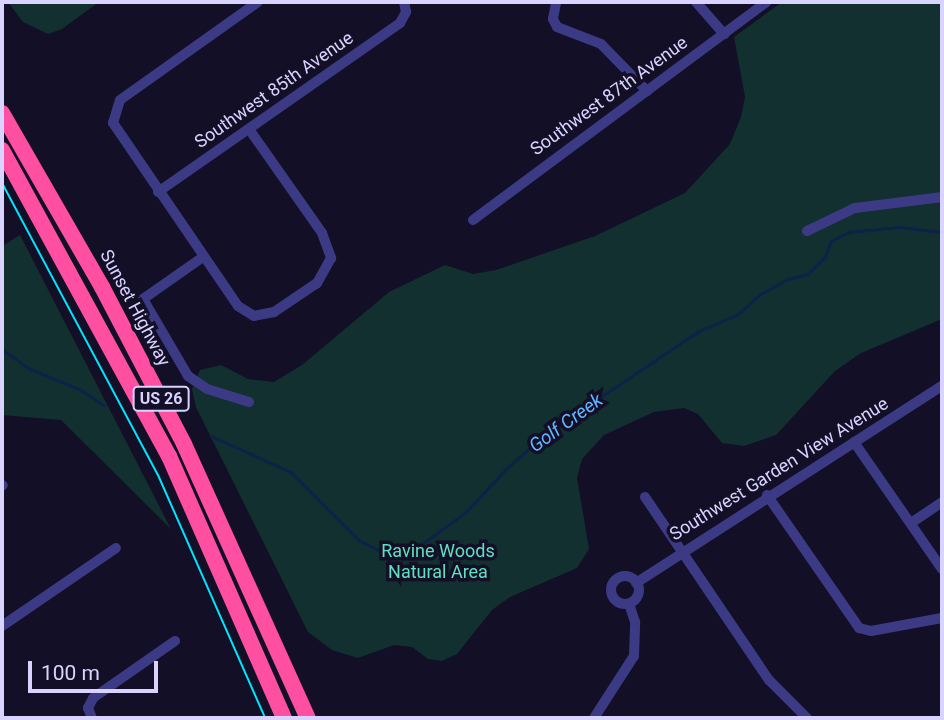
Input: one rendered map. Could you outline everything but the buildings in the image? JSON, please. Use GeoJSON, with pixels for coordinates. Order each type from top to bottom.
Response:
{"type":"FeatureCollection","features":[{"type":"Feature","properties":{"kind":"highway","name":"Sunset Highway"},"geometry":{"type":"LineString","coordinates":[[2,113],[102,287],[173,422],[308,718]]}},
{"type":"Feature","properties":{"kind":"highway","name":"US 26"},"geometry":{"type":"LineString","coordinates":[[2,150],[169,456],[284,718]]}},
{"type":"Feature","properties":{"kind":"street"},"geometry":{"type":"LineString","coordinates":[[248,129],[322,233],[330,249],[330,265],[317,283],[274,312],[254,316],[238,306],[118,136],[113,110],[131,91],[258,2]]}},
{"type":"Feature","properties":{"kind":"street"},"geometry":{"type":"LineString","coordinates":[[696,2],[724,34]]}},
{"type":"Feature","properties":{"kind":"street","name":"Southwest 87th Avenue"},"geometry":{"type":"LineString","coordinates":[[473,220],[767,2]]}},
{"type":"Feature","properties":{"kind":"street"},"geometry":{"type":"LineString","coordinates":[[556,3],[554,24],[601,44],[647,91]]}},
{"type":"Feature","properties":{"kind":"street","name":"Southwest 85th Avenue"},"geometry":{"type":"LineString","coordinates":[[158,192],[400,23],[405,7]]}},
{"type":"Feature","properties":{"kind":"street"},"geometry":{"type":"LineString","coordinates":[[807,231],[855,208],[942,197]]}},
{"type":"Feature","properties":{"kind":"street"},"geometry":{"type":"LineString","coordinates":[[203,257],[143,299],[188,376],[207,389],[249,402]]}},
{"type":"Feature","properties":{"kind":"street","name":"Southwest Garden View Avenue"},"geometry":{"type":"LineString","coordinates":[[629,604],[616,601],[612,584],[623,577],[636,583],[767,495],[942,386]]}},
{"type":"Feature","properties":{"kind":"street"},"geometry":{"type":"LineString","coordinates":[[854,442],[942,569]]}},
{"type":"Feature","properties":{"kind":"street"},"geometry":{"type":"LineString","coordinates":[[767,495],[859,628],[871,631],[942,618]]}},
{"type":"Feature","properties":{"kind":"street"},"geometry":{"type":"LineString","coordinates":[[645,497],[769,680],[807,718]]}},
{"type":"Feature","properties":{"kind":"street"},"geometry":{"type":"LineString","coordinates":[[911,523],[942,502]]}},
{"type":"Feature","properties":{"kind":"street"},"geometry":{"type":"LineString","coordinates":[[2,626],[116,548]]}},
{"type":"Feature","properties":{"kind":"street"},"geometry":{"type":"LineString","coordinates":[[594,718],[634,656],[635,622],[629,604],[638,594],[636,583]]}},
{"type":"Feature","properties":{"kind":"street"},"geometry":{"type":"LineString","coordinates":[[92,718],[88,708],[93,698],[176,641]]}},
{"type":"Feature","properties":{"kind":"green space"},"geometry":{"type":"Polygon","coordinates":[[[8,2],[99,2],[62,29],[48,34],[23,22],[8,2]]]}},
{"type":"Feature","properties":{"kind":"green space","name":"Ravine Woods Natural Area"},"geometry":{"type":"Polygon","coordinates":[[[782,2],[942,2],[942,319],[861,353],[835,371],[776,435],[744,446],[722,443],[698,414],[684,408],[654,412],[604,435],[582,459],[577,478],[589,549],[577,568],[510,597],[492,610],[457,654],[442,661],[428,659],[412,647],[394,645],[358,658],[332,650],[308,632],[196,407],[192,389],[200,370],[221,365],[248,379],[274,382],[302,365],[389,292],[445,265],[473,274],[496,270],[595,236],[685,193],[730,144],[741,117],[745,97],[734,37],[782,2]]]}},
{"type":"Feature","properties":{"kind":"green space"},"geometry":{"type":"Polygon","coordinates":[[[20,235],[171,529],[61,420],[2,415],[2,246],[20,235]]]}},
{"type":"Feature","properties":{"kind":"waterway","name":"Golf Creek"},"geometry":{"type":"LineString","coordinates":[[211,436],[291,472],[359,540],[383,552],[412,551],[465,513],[507,468],[546,434],[697,332],[737,315],[759,295],[788,279],[808,274],[825,257],[831,241],[849,232],[899,227],[942,232]]}},
{"type":"Feature","properties":{"kind":"waterway","name":"Golf Creek"},"geometry":{"type":"LineString","coordinates":[[2,349],[28,368],[81,390],[103,405]]}},
{"type":"Feature","properties":{"kind":"tram line"},"geometry":{"type":"LineString","coordinates":[[2,183],[158,475],[265,718]]}}]}
